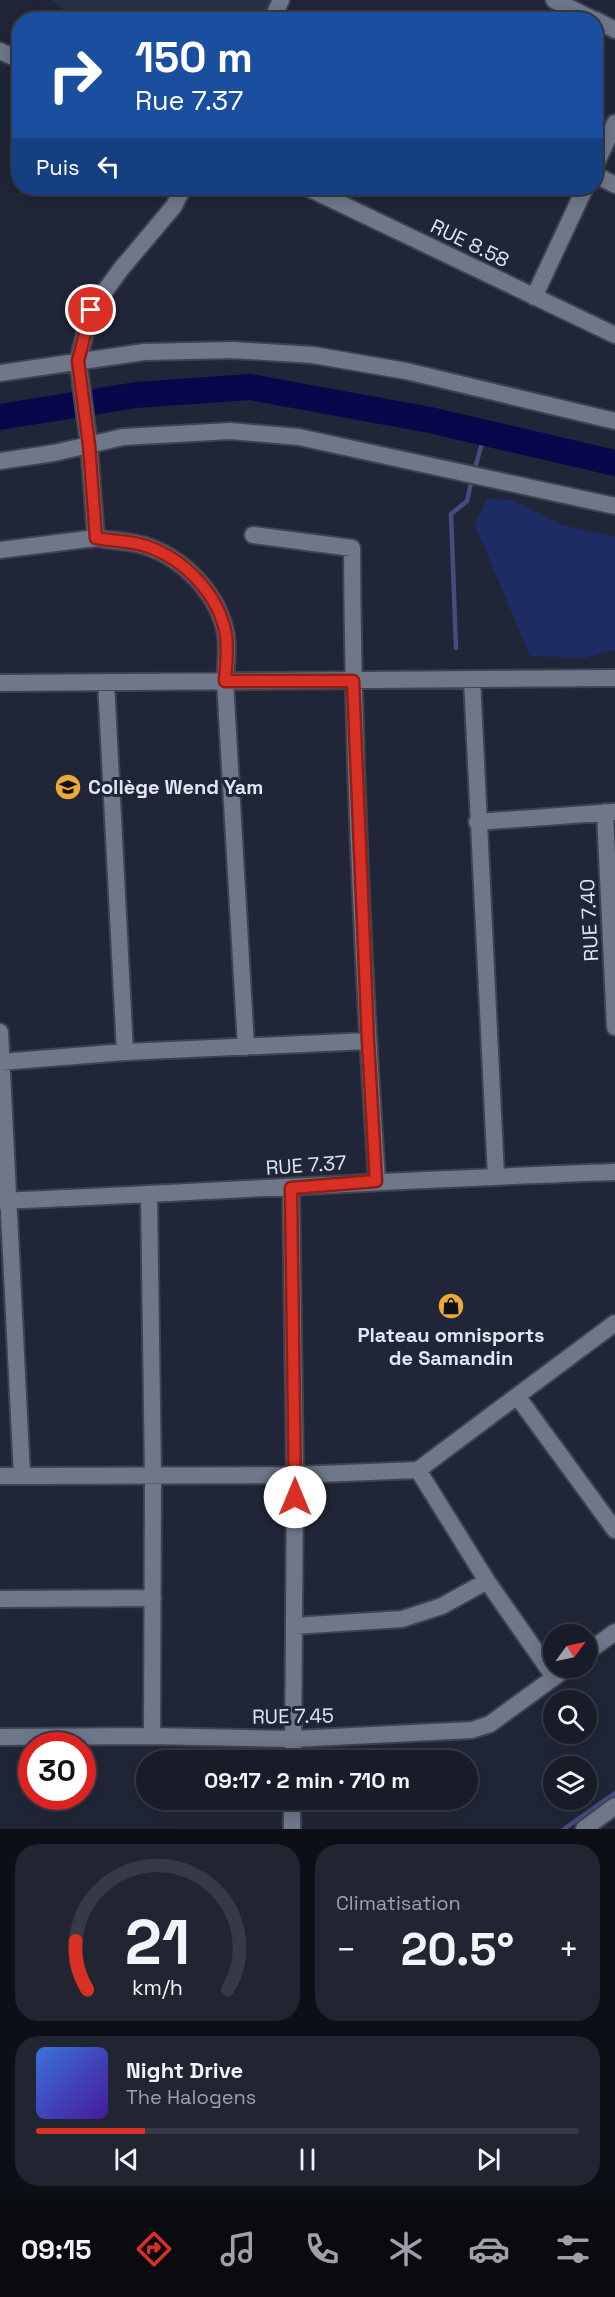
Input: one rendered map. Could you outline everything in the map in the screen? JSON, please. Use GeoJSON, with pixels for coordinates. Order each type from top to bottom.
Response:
{"type":"FeatureCollection","features":[{"type":"Feature","properties":{"kind":"street"},"geometry":{"type":"LineString","coordinates":[[554,0],[579,12]]}},
{"type":"Feature","properties":{"kind":"street"},"geometry":{"type":"LineString","coordinates":[[603,149],[615,123]]}},
{"type":"Feature","properties":{"kind":"street"},"geometry":{"type":"LineString","coordinates":[[96,538],[89,445],[78,361],[91,310],[121,268],[174,206],[180,195]]}},
{"type":"Feature","properties":{"kind":"street","name":"RUE 8.58"},"geometry":{"type":"LineString","coordinates":[[323,195],[615,334]]}},
{"type":"Feature","properties":{"kind":"street"},"geometry":{"type":"LineString","coordinates":[[534,297],[582,195]]}},
{"type":"Feature","properties":{"kind":"street"},"geometry":{"type":"LineString","coordinates":[[0,373],[144,352],[233,350],[313,355],[406,371],[615,422]]}},
{"type":"Feature","properties":{"kind":"street"},"geometry":{"type":"LineString","coordinates":[[0,461],[54,453],[123,437],[230,431],[299,438],[615,506]]}},
{"type":"Feature","properties":{"kind":"street"},"geometry":{"type":"LineString","coordinates":[[253,535],[352,548],[353,681],[376,1181]]}},
{"type":"Feature","properties":{"kind":"street"},"geometry":{"type":"LineString","coordinates":[[0,550],[96,538],[147,546],[184,566],[211,597],[221,615],[226,637],[225,681],[246,1047]]}},
{"type":"Feature","properties":{"kind":"street"},"geometry":{"type":"LineString","coordinates":[[0,683],[615,678]]}},
{"type":"Feature","properties":{"kind":"street"},"geometry":{"type":"LineString","coordinates":[[472,679],[477,822],[496,1176]]}},
{"type":"Feature","properties":{"kind":"street"},"geometry":{"type":"LineString","coordinates":[[106,682],[125,1053]]}},
{"type":"Feature","properties":{"kind":"street"},"geometry":{"type":"LineString","coordinates":[[477,822],[610,812]]}},
{"type":"Feature","properties":{"kind":"street","name":"RUE 7.40"},"geometry":{"type":"LineString","coordinates":[[610,812],[615,1027]]}},
{"type":"Feature","properties":{"kind":"street"},"geometry":{"type":"LineString","coordinates":[[0,1032],[4,1201],[22,1476]]}},
{"type":"Feature","properties":{"kind":"street"},"geometry":{"type":"LineString","coordinates":[[2,1062],[125,1053],[368,1041]]}},
{"type":"Feature","properties":{"kind":"street","name":"RUE 7.37"},"geometry":{"type":"LineString","coordinates":[[4,1201],[291,1188],[376,1181],[615,1172]]}},
{"type":"Feature","properties":{"kind":"street"},"geometry":{"type":"LineString","coordinates":[[291,1188],[295,1475],[293,1750]]}},
{"type":"Feature","properties":{"kind":"street"},"geometry":{"type":"LineString","coordinates":[[149,1194],[153,1476],[152,1736]]}},
{"type":"Feature","properties":{"kind":"street"},"geometry":{"type":"LineString","coordinates":[[0,1476],[295,1475],[418,1470],[615,1323]]}},
{"type":"Feature","properties":{"kind":"street"},"geometry":{"type":"LineString","coordinates":[[518,1396],[615,1530]]}},
{"type":"Feature","properties":{"kind":"street"},"geometry":{"type":"LineString","coordinates":[[418,1470],[487,1581],[543,1651]]}},
{"type":"Feature","properties":{"kind":"street"},"geometry":{"type":"LineString","coordinates":[[294,1626],[402,1619],[442,1606],[487,1581]]}},
{"type":"Feature","properties":{"kind":"street"},"geometry":{"type":"LineString","coordinates":[[0,1599],[153,1598]]}},
{"type":"Feature","properties":{"kind":"street"},"geometry":{"type":"LineString","coordinates":[[597,1645],[615,1632]]}},
{"type":"Feature","properties":{"kind":"street","name":"RUE 7.45"},"geometry":{"type":"LineString","coordinates":[[0,1737],[152,1736],[293,1739],[472,1730],[490,1724],[554,1678]]}},
{"type":"Feature","properties":{"kind":"street"},"geometry":{"type":"LineString","coordinates":[[584,1829],[615,1806]]}},
{"type":"Feature","properties":{"kind":"street"},"geometry":{"type":"LineString","coordinates":[[292,1810],[292,1829]]}},
{"type":"Feature","properties":{"kind":"shaded area"},"geometry":{"type":"Polygon","coordinates":[[[51,0],[272,0],[267,12],[66,12],[51,0]]]}},
{"type":"Feature","properties":{"kind":"shaded area"},"geometry":{"type":"Polygon","coordinates":[[[487,498],[513,500],[562,525],[615,537],[615,650],[584,658],[530,656],[475,525],[487,498]]]}},
{"type":"Feature","properties":{"kind":"waterway"},"geometry":{"type":"LineString","coordinates":[[0,417],[136,395],[250,387],[430,420],[615,463]]}},
{"type":"Feature","properties":{"kind":"waterway"},"geometry":{"type":"LineString","coordinates":[[475,468],[485,433]]}},
{"type":"Feature","properties":{"kind":"waterway"},"geometry":{"type":"LineString","coordinates":[[456,648],[451,514],[467,501],[471,483]]}},
{"type":"Feature","properties":{"kind":"waterway"},"geometry":{"type":"LineString","coordinates":[[564,1829],[615,1793]]}},
{"type":"Feature","properties":{"kind":"place","name":"Collège Wend Yam"},"geometry":{"type":"Point","coordinates":[68,787]}},
{"type":"Feature","properties":{"kind":"place","name":"Plateau omnisports de Samandin"},"geometry":{"type":"Point","coordinates":[451,1306]}},
{"type":"Feature","properties":{"kind":"route"},"geometry":{"type":"LineString","coordinates":[[91,310],[78,361],[89,445],[96,538],[147,546],[184,566],[211,597],[221,615],[226,637],[225,681],[353,681],[376,1181],[291,1188],[295,1497]]}}]}
